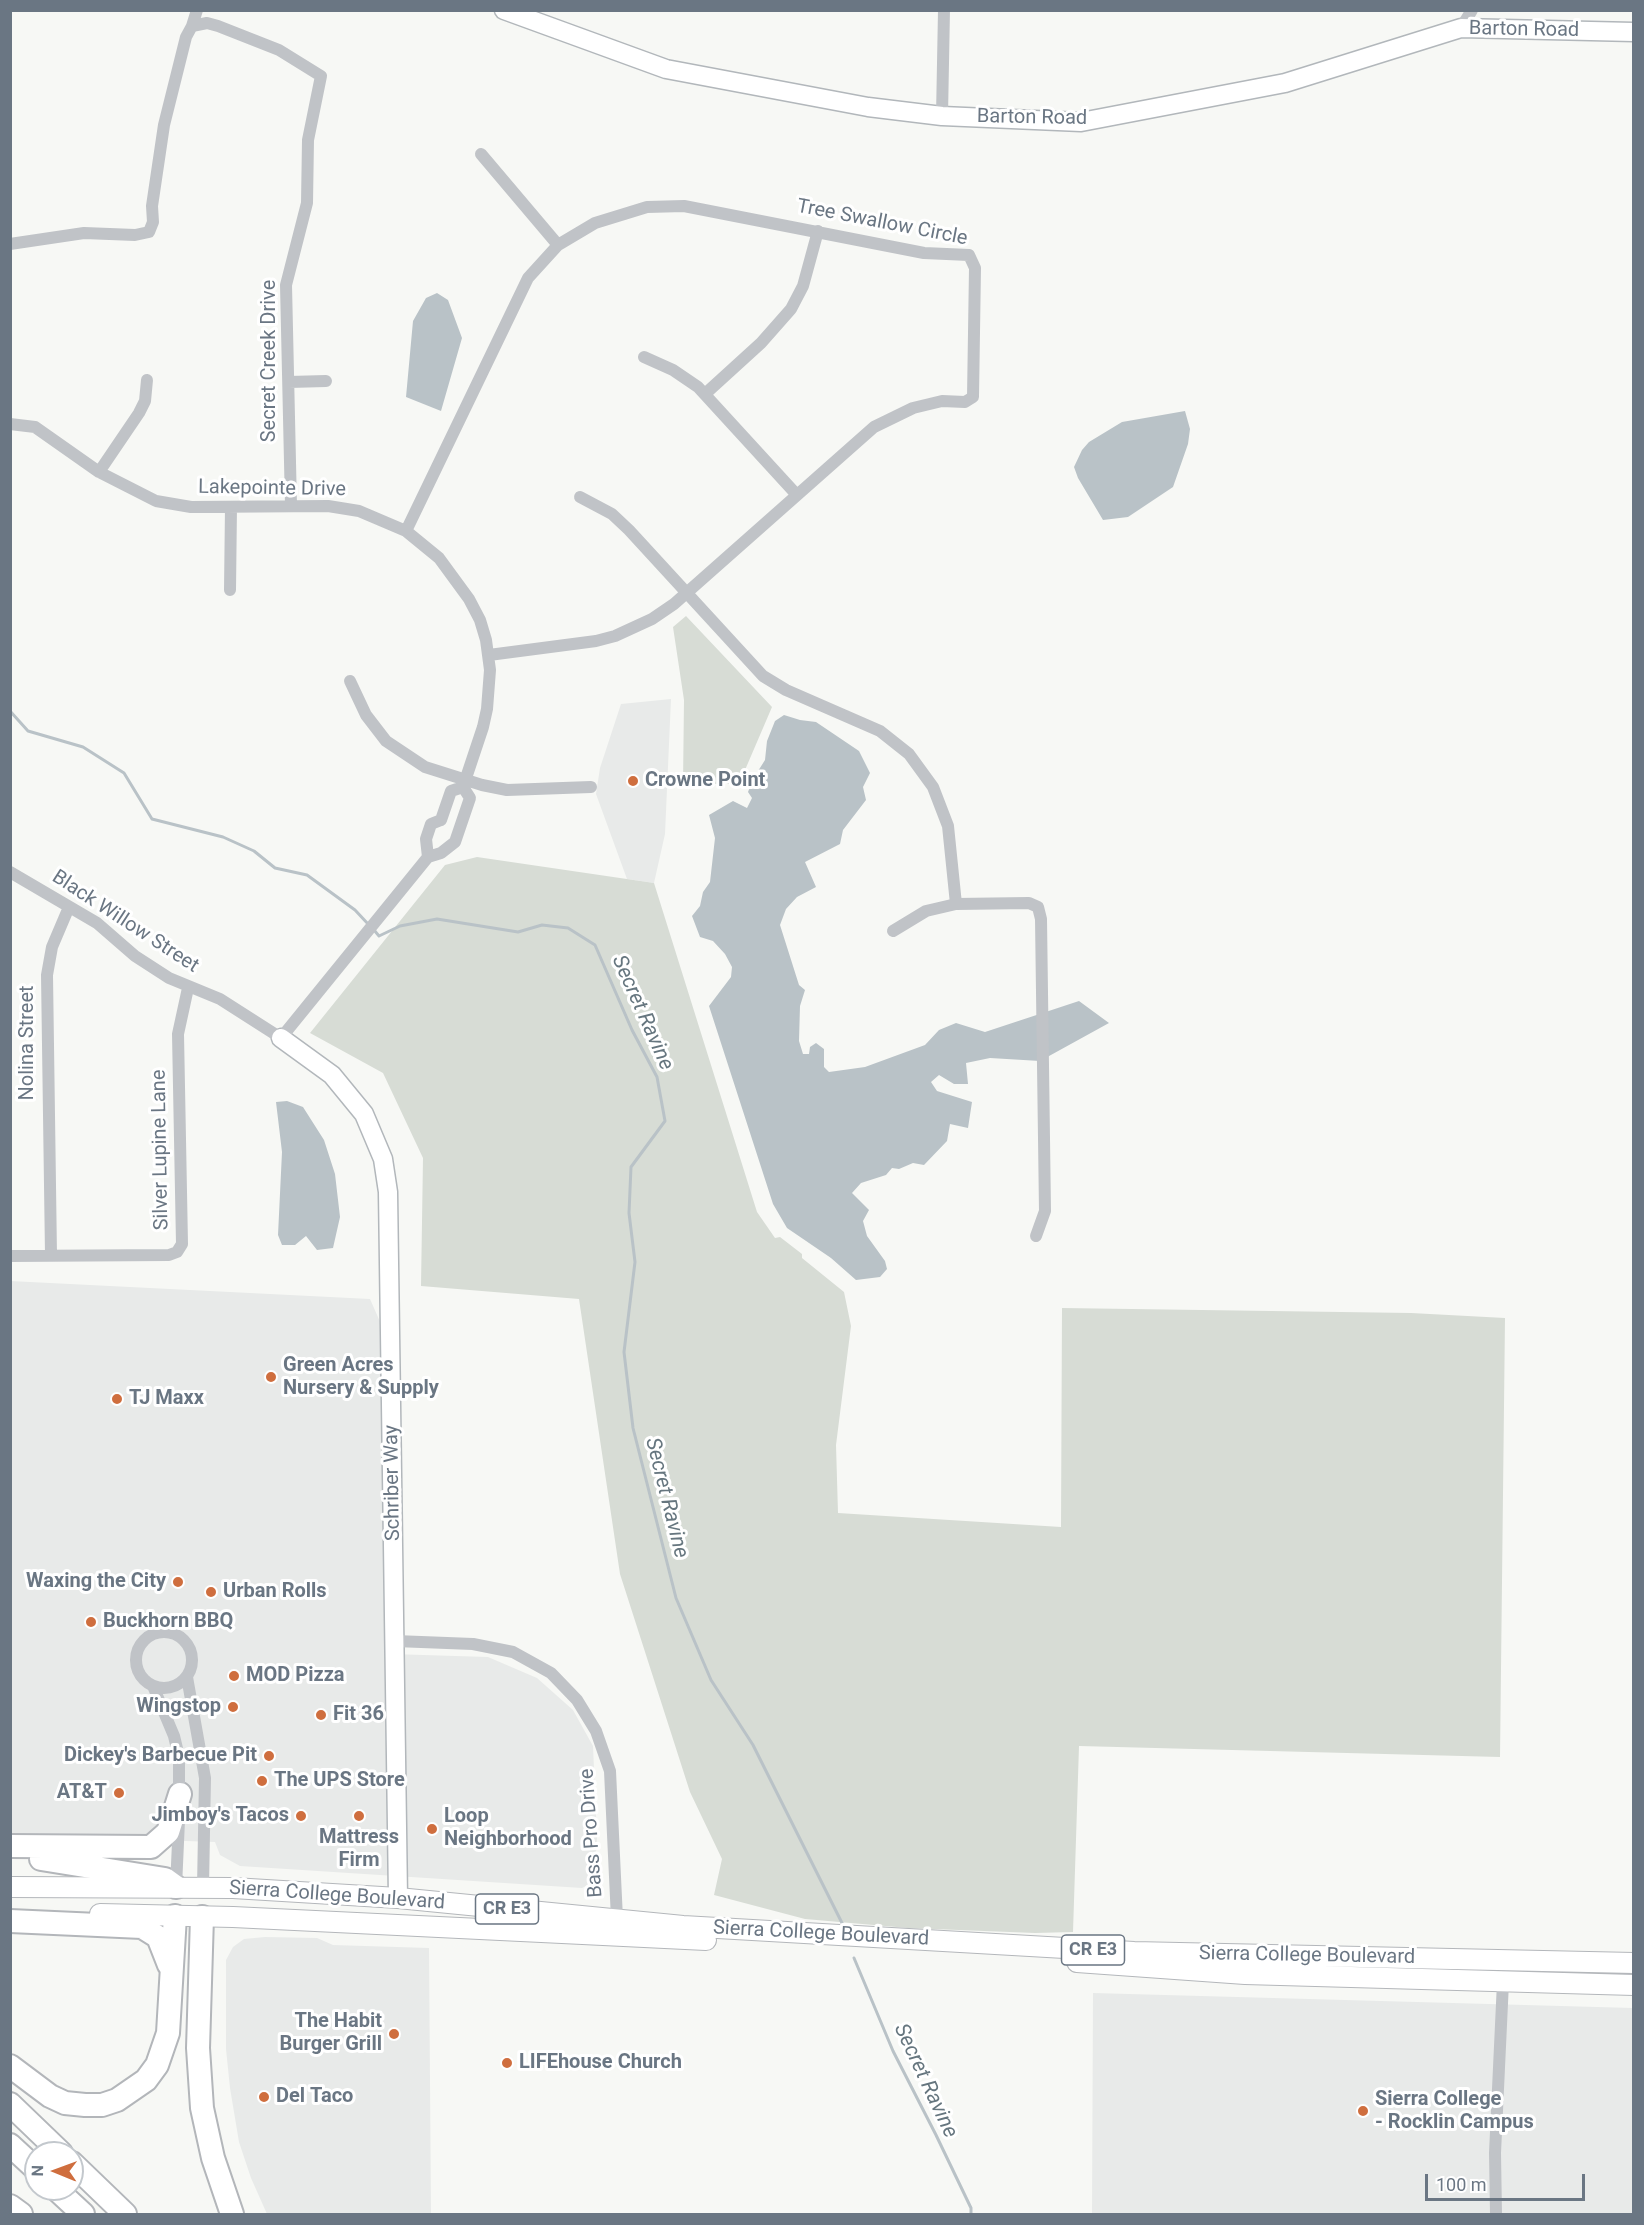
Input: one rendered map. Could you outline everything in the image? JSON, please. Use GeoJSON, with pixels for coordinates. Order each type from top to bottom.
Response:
{"type":"FeatureCollection","features":[{"type":"Feature","properties":{"kind":"highway"},"geometry":{"type":"LineString","coordinates":[[10,1846],[151,1847],[168,1832],[180,1794]]}},
{"type":"Feature","properties":{"kind":"highway"},"geometry":{"type":"LineString","coordinates":[[10,1855],[165,1879],[176,1887]]}},
{"type":"Feature","properties":{"kind":"highway"},"geometry":{"type":"LineString","coordinates":[[10,2066],[36,2087],[65,2103],[102,2104],[117,2100],[146,2080],[157,2065],[168,2033],[175,1916]]}},
{"type":"Feature","properties":{"kind":"highway"},"geometry":{"type":"LineString","coordinates":[[202,1917],[198,2048],[202,2108],[213,2158],[232,2214]]}},
{"type":"Feature","properties":{"kind":"highway"},"geometry":{"type":"LineString","coordinates":[[10,1921],[142,1927],[154,1934],[161,1942],[173,1978]]}},
{"type":"Feature","properties":{"kind":"highway"},"geometry":{"type":"LineString","coordinates":[[10,2104],[49,2141]]}},
{"type":"Feature","properties":{"kind":"highway"},"geometry":{"type":"LineString","coordinates":[[10,2145],[24,2158]]}},
{"type":"Feature","properties":{"kind":"highway"},"geometry":{"type":"LineString","coordinates":[[84,2175],[125,2214]]}},
{"type":"Feature","properties":{"kind":"highway"},"geometry":{"type":"LineString","coordinates":[[69,2201],[83,2214]]}},
{"type":"Feature","properties":{"kind":"highway"},"geometry":{"type":"LineString","coordinates":[[10,2206],[21,2214]]}},
{"type":"Feature","properties":{"kind":"main road","name":"Sierra College Boulevard"},"geometry":{"type":"LineString","coordinates":[[10,1887],[203,1887],[398,1898],[617,1927]]}},
{"type":"Feature","properties":{"kind":"main road"},"geometry":{"type":"LineString","coordinates":[[175,1916],[176,1887]]}},
{"type":"Feature","properties":{"kind":"main road"},"geometry":{"type":"LineString","coordinates":[[202,1917],[203,1887]]}},
{"type":"Feature","properties":{"kind":"main road","name":"Sierra College Boulevard"},"geometry":{"type":"LineString","coordinates":[[10,1911],[617,1927],[683,1926],[1122,1952],[1503,1971],[1634,1985]]}},
{"type":"Feature","properties":{"kind":"main road","name":"Sierra College Boulevard"},"geometry":{"type":"LineString","coordinates":[[1503,1971],[1634,1963]]}},
{"type":"Feature","properties":{"kind":"main road"},"geometry":{"type":"LineString","coordinates":[[1503,1971],[1634,1971]]}},
{"type":"Feature","properties":{"kind":"street"},"geometry":{"type":"LineString","coordinates":[[10,244],[84,233],[135,235],[149,232],[153,222],[152,206],[165,125],[186,37],[197,10]]}},
{"type":"Feature","properties":{"kind":"street"},"geometry":{"type":"LineString","coordinates":[[942,116],[944,10]]}},
{"type":"Feature","properties":{"kind":"street"},"geometry":{"type":"LineString","coordinates":[[1461,28],[1472,10]]}},
{"type":"Feature","properties":{"kind":"street","name":"Barton Road"},"geometry":{"type":"LineString","coordinates":[[510,11],[666,69],[868,107],[942,116],[1081,122],[1286,84],[1461,28],[1634,32]]}},
{"type":"Feature","properties":{"kind":"street","name":"Secret Creek Drive"},"geometry":{"type":"LineString","coordinates":[[192,26],[207,23],[218,26],[279,50],[321,76],[308,140],[307,203],[286,285],[291,506]]}},
{"type":"Feature","properties":{"kind":"street"},"geometry":{"type":"LineString","coordinates":[[480,154],[558,245]]}},
{"type":"Feature","properties":{"kind":"street","name":"Tree Swallow Circle"},"geometry":{"type":"LineString","coordinates":[[406,531],[522,289],[537,266],[558,245],[611,216],[664,205],[703,208],[924,254],[969,255],[975,268],[976,384],[974,397],[965,402],[929,403],[903,412],[874,427],[687,592],[652,619],[615,636],[596,641],[489,655]]}},
{"type":"Feature","properties":{"kind":"street"},"geometry":{"type":"LineString","coordinates":[[705,394],[761,344],[790,309],[804,286],[818,231]]}},
{"type":"Feature","properties":{"kind":"street"},"geometry":{"type":"LineString","coordinates":[[644,357],[688,379],[705,394],[796,494]]}},
{"type":"Feature","properties":{"kind":"street"},"geometry":{"type":"LineString","coordinates":[[99,472],[139,413],[145,401],[147,380]]}},
{"type":"Feature","properties":{"kind":"street"},"geometry":{"type":"LineString","coordinates":[[289,382],[326,381]]}},
{"type":"Feature","properties":{"kind":"street","name":"Lakepointe Drive"},"geometry":{"type":"LineString","coordinates":[[10,424],[35,427],[99,472],[156,501],[191,507],[328,506],[359,511],[406,531],[440,558],[480,620],[489,655],[488,709],[464,784],[470,798],[455,842],[441,853],[428,857],[281,1038]]}},
{"type":"Feature","properties":{"kind":"street"},"geometry":{"type":"LineString","coordinates":[[580,497],[612,514],[687,592],[762,676],[786,690],[880,731],[909,754],[933,787],[948,826],[956,904]]}},
{"type":"Feature","properties":{"kind":"street"},"geometry":{"type":"LineString","coordinates":[[230,590],[231,507]]}},
{"type":"Feature","properties":{"kind":"street"},"geometry":{"type":"LineString","coordinates":[[350,681],[377,730],[396,750],[424,767],[464,784],[507,790],[591,787]]}},
{"type":"Feature","properties":{"kind":"street","name":"Lakepointe Drive"},"geometry":{"type":"LineString","coordinates":[[428,857],[426,839],[430,824],[441,820],[451,791],[464,784]]}},
{"type":"Feature","properties":{"kind":"street"},"geometry":{"type":"LineString","coordinates":[[441,820],[458,830]]}},
{"type":"Feature","properties":{"kind":"street","name":"Black Willow Street"},"geometry":{"type":"LineString","coordinates":[[10,872],[97,923],[150,966],[188,988],[220,999],[281,1038]]}},
{"type":"Feature","properties":{"kind":"street"},"geometry":{"type":"LineString","coordinates":[[893,931],[926,911],[956,904],[1029,903],[1038,907],[1041,920],[1045,1211],[1036,1236]]}},
{"type":"Feature","properties":{"kind":"street","name":"Nolina Street"},"geometry":{"type":"LineString","coordinates":[[51,1256],[46,986],[52,947],[69,907]]}},
{"type":"Feature","properties":{"kind":"street","name":"Silver Lupine Lane"},"geometry":{"type":"LineString","coordinates":[[10,1256],[169,1255],[177,1252],[182,1244],[178,1034],[188,988]]}},
{"type":"Feature","properties":{"kind":"street","name":"Schriber Way"},"geometry":{"type":"LineString","coordinates":[[281,1038],[332,1075],[349,1095],[376,1137],[383,1159],[390,1231],[398,1898]]}},
{"type":"Feature","properties":{"kind":"street"},"geometry":{"type":"LineString","coordinates":[[176,1887],[180,1794],[179,1757],[174,1736],[153,1686],[144,1679],[136,1664],[141,1643],[154,1633],[167,1631],[184,1639],[192,1654],[193,1663],[187,1677],[205,1778],[203,1887]]}},
{"type":"Feature","properties":{"kind":"street","name":"Bass Pro Drive"},"geometry":{"type":"LineString","coordinates":[[395,1641],[473,1644],[513,1652],[551,1673],[577,1700],[596,1731],[610,1771],[617,1927]]}},
{"type":"Feature","properties":{"kind":"street"},"geometry":{"type":"LineString","coordinates":[[153,1686],[171,1687],[187,1677]]}},
{"type":"Feature","properties":{"kind":"street"},"geometry":{"type":"LineString","coordinates":[[1496,2214],[1495,2153],[1503,1971]]}},
{"type":"Feature","properties":{"kind":"shaded area"},"geometry":{"type":"Polygon","coordinates":[[[437,293],[448,300],[462,338],[441,411],[406,397],[413,321],[426,298],[437,293]]]}},
{"type":"Feature","properties":{"kind":"shaded area"},"geometry":{"type":"Polygon","coordinates":[[[1185,411],[1190,429],[1188,444],[1173,487],[1128,517],[1103,520],[1074,467],[1082,450],[1089,442],[1122,422],[1185,411]]]}},
{"type":"Feature","properties":{"kind":"shaded area"},"geometry":{"type":"Polygon","coordinates":[[[686,616],[772,707],[739,784],[683,784],[684,700],[673,627],[686,616]]]}},
{"type":"Feature","properties":{"kind":"shaded area","name":"Crowne Point"},"geometry":{"type":"Polygon","coordinates":[[[671,699],[665,834],[654,883],[627,879],[596,794],[600,768],[621,704],[671,699]]]}},
{"type":"Feature","properties":{"kind":"shaded area"},"geometry":{"type":"Polygon","coordinates":[[[784,715],[816,722],[859,751],[870,773],[863,787],[866,800],[843,830],[840,844],[805,862],[816,887],[797,897],[786,909],[780,925],[799,985],[805,990],[800,1006],[799,1041],[803,1054],[809,1054],[810,1047],[816,1043],[824,1049],[824,1067],[829,1072],[865,1067],[925,1045],[939,1030],[956,1023],[985,1032],[1079,1001],[1109,1023],[1040,1061],[990,1058],[966,1063],[968,1084],[954,1084],[939,1075],[931,1082],[937,1091],[972,1102],[968,1128],[950,1124],[947,1141],[924,1165],[913,1163],[899,1169],[892,1168],[886,1175],[861,1183],[852,1193],[869,1210],[863,1221],[867,1236],[885,1261],[887,1269],[880,1277],[856,1280],[831,1258],[787,1228],[773,1204],[709,1006],[731,977],[732,967],[725,954],[713,941],[700,937],[692,916],[700,906],[703,892],[710,882],[715,838],[709,815],[733,801],[747,808],[752,798],[748,792],[765,760],[767,741],[775,721],[784,715]]]}},
{"type":"Feature","properties":{"kind":"shaded area"},"geometry":{"type":"Polygon","coordinates":[[[477,857],[654,883],[757,1212],[775,1238],[780,1237],[802,1254],[802,1258],[844,1292],[851,1326],[836,1445],[838,1513],[1061,1527],[1062,1308],[1411,1313],[1505,1318],[1500,1757],[1079,1746],[1073,1932],[1035,1933],[908,1928],[805,1919],[714,1895],[722,1859],[690,1792],[620,1574],[579,1299],[421,1286],[423,1158],[383,1073],[310,1033],[445,865],[477,857]]]}},
{"type":"Feature","properties":{"kind":"shaded area"},"geometry":{"type":"Polygon","coordinates":[[[287,1101],[303,1107],[324,1140],[335,1174],[340,1217],[333,1248],[317,1250],[306,1236],[295,1245],[282,1245],[278,1235],[282,1152],[276,1102],[287,1101]]]}},
{"type":"Feature","properties":{"kind":"shaded area"},"geometry":{"type":"Polygon","coordinates":[[[10,1281],[370,1299],[381,1324],[391,1654],[488,1657],[537,1678],[573,1710],[593,1746],[597,1838],[594,1882],[582,1888],[240,1866],[220,1855],[215,1842],[11,1835],[10,1281]]]}},
{"type":"Feature","properties":{"kind":"shaded area"},"geometry":{"type":"Polygon","coordinates":[[[317,1938],[333,1945],[429,1948],[431,2214],[267,2214],[251,2178],[239,2142],[226,2049],[226,1960],[233,1947],[244,1939],[317,1938]]]}},
{"type":"Feature","properties":{"kind":"shaded area","name":"Sierra College - Rocklin Campus"},"geometry":{"type":"Polygon","coordinates":[[[1093,1993],[1633,2008],[1633,2214],[1092,2214],[1093,1993]]]}},
{"type":"Feature","properties":{"kind":"waterway","name":"Secret Ravine"},"geometry":{"type":"LineString","coordinates":[[10,711],[28,731],[83,747],[124,773],[152,819],[223,837],[254,851],[275,868],[307,875],[355,910],[369,925]]}},
{"type":"Feature","properties":{"kind":"waterway","name":"Secret Ravine"},"geometry":{"type":"LineString","coordinates":[[374,930],[379,936],[400,926],[437,919],[518,932],[542,925],[568,928],[595,945],[632,1030],[657,1077],[665,1121],[631,1167],[629,1213],[635,1262],[624,1352],[633,1428],[676,1598],[711,1680],[753,1745],[843,1925]]}},
{"type":"Feature","properties":{"kind":"waterway","name":"Secret Ravine"},"geometry":{"type":"LineString","coordinates":[[854,1958],[893,2051],[971,2208],[971,2214]]}},
{"type":"Feature","properties":{"kind":"place","name":"Crowne Point"},"geometry":{"type":"Point","coordinates":[633,781]}},
{"type":"Feature","properties":{"kind":"place","name":"Green Acres Nursery & Supply"},"geometry":{"type":"Point","coordinates":[271,1377]}},
{"type":"Feature","properties":{"kind":"place","name":"TJ Maxx"},"geometry":{"type":"Point","coordinates":[117,1399]}},
{"type":"Feature","properties":{"kind":"place","name":"Waxing the City"},"geometry":{"type":"Point","coordinates":[178,1582]}},
{"type":"Feature","properties":{"kind":"place","name":"Urban Rolls"},"geometry":{"type":"Point","coordinates":[211,1592]}},
{"type":"Feature","properties":{"kind":"place","name":"Buckhorn BBQ"},"geometry":{"type":"Point","coordinates":[91,1622]}},
{"type":"Feature","properties":{"kind":"place","name":"MOD Pizza"},"geometry":{"type":"Point","coordinates":[234,1676]}},
{"type":"Feature","properties":{"kind":"place","name":"Wingstop"},"geometry":{"type":"Point","coordinates":[233,1707]}},
{"type":"Feature","properties":{"kind":"place","name":"Fit 36"},"geometry":{"type":"Point","coordinates":[321,1715]}},
{"type":"Feature","properties":{"kind":"place","name":"Dickey's Barbecue Pit"},"geometry":{"type":"Point","coordinates":[269,1756]}},
{"type":"Feature","properties":{"kind":"place","name":"The UPS Store"},"geometry":{"type":"Point","coordinates":[262,1781]}},
{"type":"Feature","properties":{"kind":"place","name":"AT&T"},"geometry":{"type":"Point","coordinates":[119,1793]}},
{"type":"Feature","properties":{"kind":"place","name":"Jimboy's Tacos"},"geometry":{"type":"Point","coordinates":[301,1816]}},
{"type":"Feature","properties":{"kind":"place","name":"Mattress Firm"},"geometry":{"type":"Point","coordinates":[359,1816]}},
{"type":"Feature","properties":{"kind":"place","name":"Loop Neighborhood"},"geometry":{"type":"Point","coordinates":[432,1829]}},
{"type":"Feature","properties":{"kind":"place","name":"The Habit Burger Grill"},"geometry":{"type":"Point","coordinates":[394,2034]}},
{"type":"Feature","properties":{"kind":"place","name":"LIFEhouse Church"},"geometry":{"type":"Point","coordinates":[507,2063]}},
{"type":"Feature","properties":{"kind":"place","name":"Del Taco"},"geometry":{"type":"Point","coordinates":[264,2097]}},
{"type":"Feature","properties":{"kind":"place","name":"Sierra College - Rocklin Campus"},"geometry":{"type":"Point","coordinates":[1363,2111]}}]}
